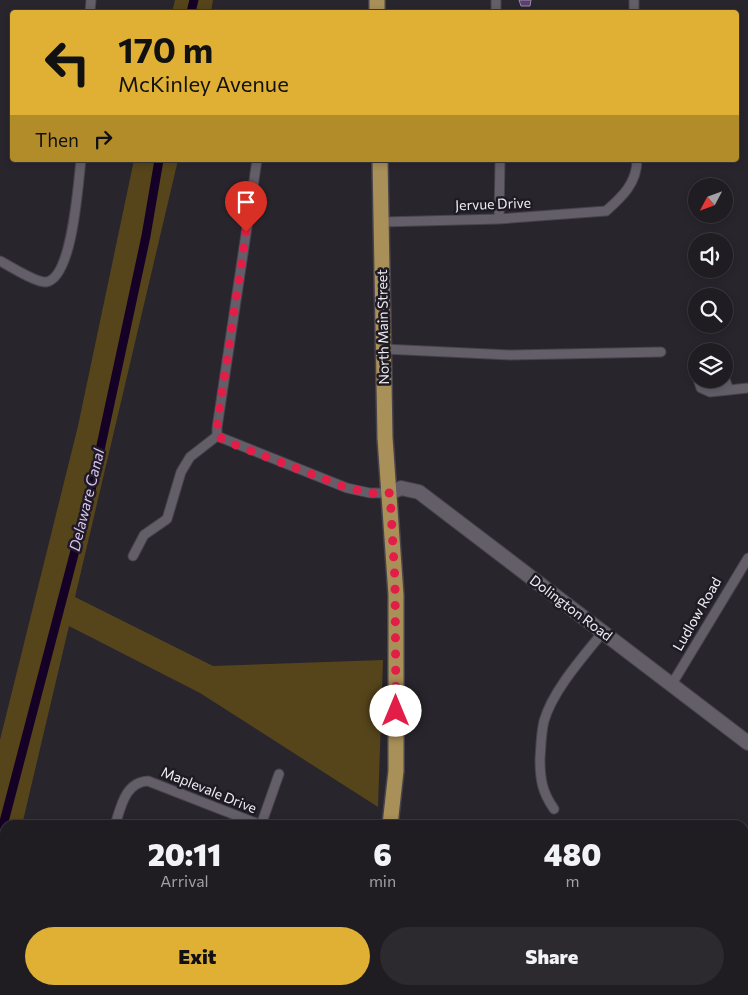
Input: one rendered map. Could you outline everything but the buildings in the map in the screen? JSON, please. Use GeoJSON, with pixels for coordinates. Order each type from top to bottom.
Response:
{"type":"FeatureCollection","features":[{"type":"Feature","properties":{"kind":"main road","name":"North Main Street"},"geometry":{"type":"LineString","coordinates":[[380,162],[385,438],[394,553],[396,632],[396,771],[391,820]]}},
{"type":"Feature","properties":{"kind":"street"},"geometry":{"type":"LineString","coordinates":[[0,261],[39,281],[51,280],[64,266],[73,226],[81,162]]}},
{"type":"Feature","properties":{"kind":"street"},"geometry":{"type":"LineString","coordinates":[[216,438],[257,162]]}},
{"type":"Feature","properties":{"kind":"street"},"geometry":{"type":"LineString","coordinates":[[499,220],[500,162]]}},
{"type":"Feature","properties":{"kind":"street","name":"Jervue Drive"},"geometry":{"type":"LineString","coordinates":[[382,222],[499,220],[606,211],[631,185],[637,162]]}},
{"type":"Feature","properties":{"kind":"street"},"geometry":{"type":"LineString","coordinates":[[384,349],[510,355],[661,352]]}},
{"type":"Feature","properties":{"kind":"street"},"geometry":{"type":"LineString","coordinates":[[702,388],[705,391],[748,388]]}},
{"type":"Feature","properties":{"kind":"street"},"geometry":{"type":"LineString","coordinates":[[216,438],[347,488],[370,493],[390,493]]}},
{"type":"Feature","properties":{"kind":"street"},"geometry":{"type":"LineString","coordinates":[[133,556],[144,535],[166,519],[176,481],[190,457],[216,438]]}},
{"type":"Feature","properties":{"kind":"street","name":"Dolington Road"},"geometry":{"type":"LineString","coordinates":[[390,493],[401,488],[419,492],[748,743]]}},
{"type":"Feature","properties":{"kind":"street","name":"Ludlow Road"},"geometry":{"type":"LineString","coordinates":[[672,684],[748,558]]}},
{"type":"Feature","properties":{"kind":"street"},"geometry":{"type":"LineString","coordinates":[[554,809],[544,794],[540,779],[541,736],[544,721],[548,710],[570,675],[603,632]]}},
{"type":"Feature","properties":{"kind":"street"},"geometry":{"type":"LineString","coordinates":[[263,820],[279,774]]}},
{"type":"Feature","properties":{"kind":"street","name":"Maplevale Drive"},"geometry":{"type":"LineString","coordinates":[[117,820],[129,789],[137,782],[148,781],[248,820]]}},
{"type":"Feature","properties":{"kind":"shaded area"},"geometry":{"type":"Polygon","coordinates":[[[175,0],[213,0],[211,10],[172,10],[175,0]]]}},
{"type":"Feature","properties":{"kind":"shaded area"},"geometry":{"type":"Polygon","coordinates":[[[134,162],[178,162],[75,597],[213,666],[383,660],[378,807],[200,693],[69,626],[23,820],[0,820],[0,740],[78,426],[134,162]]]}},
{"type":"Feature","properties":{"kind":"waterway","name":"Delaware Canal"},"geometry":{"type":"LineString","coordinates":[[192,10],[194,0]]}},
{"type":"Feature","properties":{"kind":"waterway","name":"Delaware Canal"},"geometry":{"type":"LineString","coordinates":[[4,820],[94,478],[146,236],[159,162]]}},
{"type":"Feature","properties":{"kind":"route"},"geometry":{"type":"LineString","coordinates":[[246,232],[237,303],[216,433],[223,440],[347,488],[370,493],[390,493],[395,581],[396,711]]}}]}
